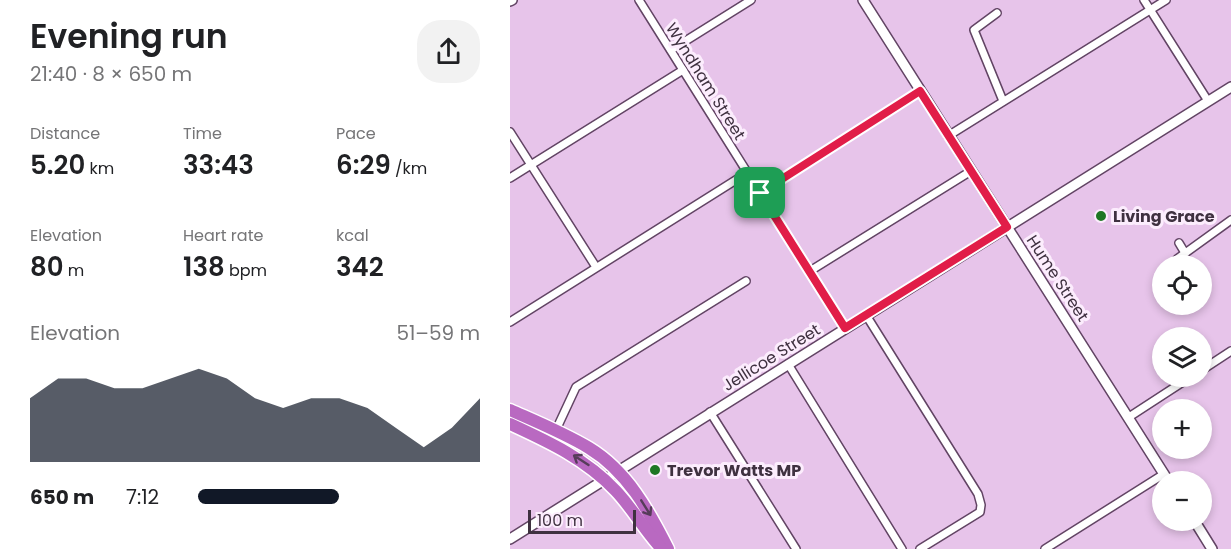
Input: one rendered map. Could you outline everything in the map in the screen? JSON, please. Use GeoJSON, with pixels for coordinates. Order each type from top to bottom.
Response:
{"type":"FeatureCollection","features":[{"type":"Feature","properties":{"kind":"highway"},"geometry":{"type":"LineString","coordinates":[[510,410],[556,430],[591,449],[617,471],[645,506],[668,549]]}},
{"type":"Feature","properties":{"kind":"highway"},"geometry":{"type":"LineString","coordinates":[[510,424],[574,455],[605,479],[662,549]]}},
{"type":"Feature","properties":{"kind":"street","name":"Wyndham Street"},"geometry":{"type":"LineString","coordinates":[[639,0],[845,328]]}},
{"type":"Feature","properties":{"kind":"street"},"geometry":{"type":"LineString","coordinates":[[671,50],[751,0]]}},
{"type":"Feature","properties":{"kind":"street","name":"Hume Street"},"geometry":{"type":"LineString","coordinates":[[863,0],[1163,471]]}},
{"type":"Feature","properties":{"kind":"street"},"geometry":{"type":"LineString","coordinates":[[1143,0],[1208,101]]}},
{"type":"Feature","properties":{"kind":"street"},"geometry":{"type":"LineString","coordinates":[[948,136],[1166,0]]}},
{"type":"Feature","properties":{"kind":"street"},"geometry":{"type":"LineString","coordinates":[[997,13],[974,30],[1003,101]]}},
{"type":"Feature","properties":{"kind":"street"},"geometry":{"type":"LineString","coordinates":[[510,178],[683,70]]}},
{"type":"Feature","properties":{"kind":"street","name":"Jellicoe Street"},"geometry":{"type":"LineString","coordinates":[[510,539],[1231,87]]}},
{"type":"Feature","properties":{"kind":"street"},"geometry":{"type":"LineString","coordinates":[[760,193],[920,91]]}},
{"type":"Feature","properties":{"kind":"street"},"geometry":{"type":"LineString","coordinates":[[510,132],[596,267]]}},
{"type":"Feature","properties":{"kind":"street"},"geometry":{"type":"LineString","coordinates":[[810,271],[971,171]]}},
{"type":"Feature","properties":{"kind":"street"},"geometry":{"type":"LineString","coordinates":[[510,322],[747,173]]}},
{"type":"Feature","properties":{"kind":"street"},"geometry":{"type":"LineString","coordinates":[[1182,255],[1231,220]]}},
{"type":"Feature","properties":{"kind":"street"},"geometry":{"type":"LineString","coordinates":[[1179,243],[1185,253]]}},
{"type":"Feature","properties":{"kind":"street"},"geometry":{"type":"LineString","coordinates":[[556,430],[576,387],[746,281]]}},
{"type":"Feature","properties":{"kind":"street"},"geometry":{"type":"LineString","coordinates":[[866,315],[978,494],[981,505],[980,512],[920,549]]}},
{"type":"Feature","properties":{"kind":"street"},"geometry":{"type":"LineString","coordinates":[[1212,364],[1230,354]]}},
{"type":"Feature","properties":{"kind":"street"},"geometry":{"type":"LineString","coordinates":[[788,364],[902,549]]}},
{"type":"Feature","properties":{"kind":"street"},"geometry":{"type":"LineString","coordinates":[[1129,417],[1175,387]]}},
{"type":"Feature","properties":{"kind":"street"},"geometry":{"type":"LineString","coordinates":[[710,412],[796,549]]}},
{"type":"Feature","properties":{"kind":"street"},"geometry":{"type":"LineString","coordinates":[[1045,549],[1152,487]]}},
{"type":"Feature","properties":{"kind":"street"},"geometry":{"type":"LineString","coordinates":[[1201,531],[1212,549]]}},
{"type":"Feature","properties":{"kind":"place","name":"Living Grace"},"geometry":{"type":"Point","coordinates":[1101,216]}},
{"type":"Feature","properties":{"kind":"place","name":"Trevor Watts MP"},"geometry":{"type":"Point","coordinates":[655,470]}},
{"type":"Feature","properties":{"kind":"route"},"geometry":{"type":"LineString","coordinates":[[920,91],[1007,227],[845,328],[760,193],[920,91]]}}]}
